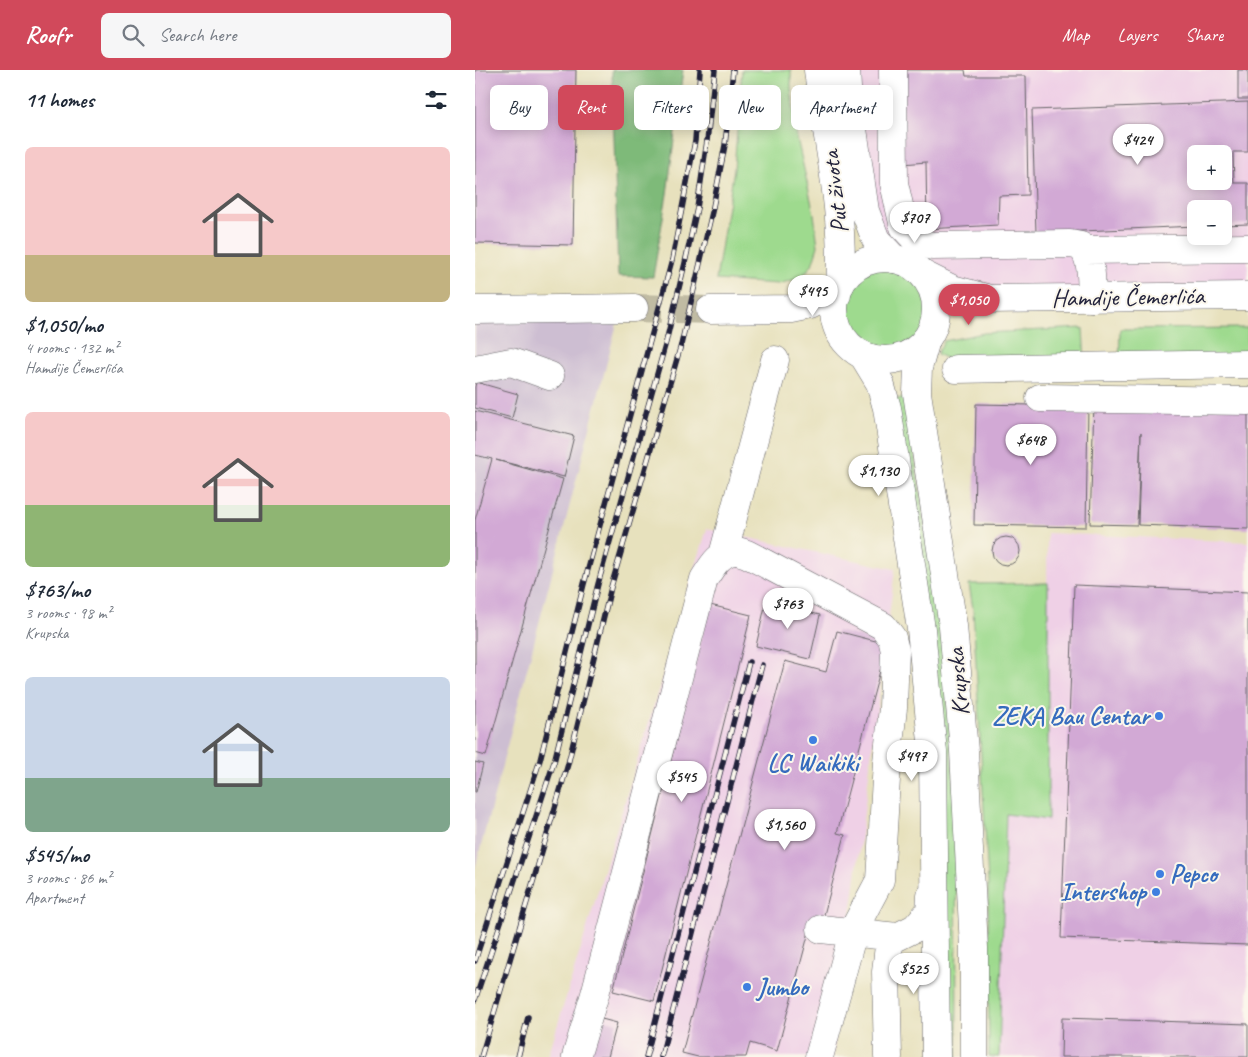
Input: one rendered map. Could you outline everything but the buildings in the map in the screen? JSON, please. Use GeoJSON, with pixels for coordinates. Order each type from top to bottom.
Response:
{"type":"FeatureCollection","features":[{"type":"Feature","properties":{"kind":"street","name":"Put života"},"geometry":{"type":"LineString","coordinates":[[818,70],[839,209],[841,265],[838,290]]}},
{"type":"Feature","properties":{"kind":"street","name":"Put života"},"geometry":{"type":"LineString","coordinates":[[845,70],[865,211],[875,240],[894,259]]}},
{"type":"Feature","properties":{"kind":"street"},"geometry":{"type":"LineString","coordinates":[[893,70],[894,183],[904,227],[917,240],[932,246],[1070,244],[1081,246],[1085,250],[1089,261],[1092,298]]}},
{"type":"Feature","properties":{"kind":"street"},"geometry":{"type":"LineString","coordinates":[[1085,250],[1248,248]]}},
{"type":"Feature","properties":{"kind":"street"},"geometry":{"type":"LineString","coordinates":[[841,336],[835,316],[835,300],[838,290],[850,272],[863,263],[879,258],[894,259],[910,264],[922,274],[932,289],[936,306],[930,332]]}},
{"type":"Feature","properties":{"kind":"street","name":"Hamdije Čemerlića"},"geometry":{"type":"LineString","coordinates":[[922,274],[952,289],[990,299],[1248,296]]}},
{"type":"Feature","properties":{"kind":"street"},"geometry":{"type":"LineString","coordinates":[[710,310],[791,309],[810,305],[838,290]]}},
{"type":"Feature","properties":{"kind":"street"},"geometry":{"type":"LineString","coordinates":[[791,309],[812,317],[841,336],[848,345],[863,355],[879,360],[897,359],[913,352],[930,332],[956,307],[990,299]]}},
{"type":"Feature","properties":{"kind":"street"},"geometry":{"type":"LineString","coordinates":[[475,310],[634,308]]}},
{"type":"Feature","properties":{"kind":"street","name":"Krupska"},"geometry":{"type":"LineString","coordinates":[[930,332],[918,368],[917,393],[953,626],[964,751],[973,948],[974,1057]]}},
{"type":"Feature","properties":{"kind":"street","name":"Krupska"},"geometry":{"type":"LineString","coordinates":[[863,355],[880,383],[887,408],[921,629],[933,752],[936,1057]]}},
{"type":"Feature","properties":{"kind":"street"},"geometry":{"type":"LineString","coordinates":[[723,556],[775,360]]}},
{"type":"Feature","properties":{"kind":"street"},"geometry":{"type":"LineString","coordinates":[[475,368],[511,362],[550,376]]}},
{"type":"Feature","properties":{"kind":"street"},"geometry":{"type":"LineString","coordinates":[[956,370],[1248,364]]}},
{"type":"Feature","properties":{"kind":"street"},"geometry":{"type":"LineString","coordinates":[[1040,398],[1248,401]]}},
{"type":"Feature","properties":{"kind":"street"},"geometry":{"type":"LineString","coordinates":[[576,1057],[595,994],[704,579],[712,565],[723,556],[735,551],[747,554],[883,626],[891,638],[895,651],[893,708],[887,762],[880,880],[853,933],[819,1057]]}},
{"type":"Feature","properties":{"kind":"street"},"geometry":{"type":"LineString","coordinates":[[893,937],[915,928],[930,910],[934,876]]}},
{"type":"Feature","properties":{"kind":"street"},"geometry":{"type":"LineString","coordinates":[[821,929],[893,937],[915,951],[928,971],[935,1006]]}},
{"type":"Feature","properties":{"kind":"street"},"geometry":{"type":"LineString","coordinates":[[888,1057],[886,972],[893,937]]}},
{"type":"Feature","properties":{"kind":"shaded area"},"geometry":{"type":"Polygon","coordinates":[[[846,70],[1248,70],[1248,296],[988,296],[922,274],[910,264],[895,259],[876,240],[857,130],[893,130],[893,85],[849,85],[846,70]]]}},
{"type":"Feature","properties":{"kind":"shaded area"},"geometry":{"type":"Polygon","coordinates":[[[621,308],[475,869],[475,322],[621,308]]]}},
{"type":"Feature","properties":{"kind":"shaded area"},"geometry":{"type":"Polygon","coordinates":[[[707,529],[895,569],[833,1057],[548,1057],[707,529]]]}},
{"type":"Feature","properties":{"kind":"shaded area"},"geometry":{"type":"Polygon","coordinates":[[[1047,533],[1248,542],[1248,1057],[999,1057],[1006,813],[1048,819],[1047,533]]]}},
{"type":"Feature","properties":{"kind":"green space"},"geometry":{"type":"Polygon","coordinates":[[[612,70],[683,70],[681,85],[634,85],[634,130],[675,130],[653,277],[618,276],[614,130],[624,130],[624,85],[612,85],[612,70]]]}},
{"type":"Feature","properties":{"kind":"green space"},"geometry":{"type":"Polygon","coordinates":[[[742,70],[791,70],[791,130],[796,130],[814,214],[818,246],[812,265],[801,278],[778,284],[716,280],[734,169],[737,130],[781,130],[781,85],[741,85],[742,70]]]}},
{"type":"Feature","properties":{"kind":"green space"},"geometry":{"type":"Polygon","coordinates":[[[885,264],[902,267],[910,271],[922,283],[926,291],[929,308],[926,325],[922,333],[910,345],[902,349],[885,352],[868,349],[860,345],[848,333],[844,325],[841,308],[844,291],[848,283],[860,271],[868,267],[885,264]]]}},
{"type":"Feature","properties":{"kind":"green space"},"geometry":{"type":"Polygon","coordinates":[[[1083,328],[1085,364],[958,364],[937,354],[944,341],[984,333],[1083,328]]]}},
{"type":"Feature","properties":{"kind":"green space"},"geometry":{"type":"Polygon","coordinates":[[[1248,328],[1248,366],[1119,367],[1120,329],[1248,328]]]}},
{"type":"Feature","properties":{"kind":"green space"},"geometry":{"type":"Polygon","coordinates":[[[906,397],[943,647],[956,808],[957,1057],[945,1057],[894,400],[906,397]]]}},
{"type":"Feature","properties":{"kind":"green space"},"geometry":{"type":"Polygon","coordinates":[[[1048,583],[1048,820],[1006,814],[999,1057],[989,1057],[988,883],[973,609],[969,584],[1048,583]]]}},
{"type":"Feature","properties":{"kind":"tunnel"},"geometry":{"type":"LineString","coordinates":[[634,308],[710,310]]}},
{"type":"Feature","properties":{"kind":"railway"},"geometry":{"type":"LineString","coordinates":[[475,961],[540,760],[584,584],[672,260],[695,141],[700,70]]}},
{"type":"Feature","properties":{"kind":"railway"},"geometry":{"type":"LineString","coordinates":[[475,1000],[554,762],[598,584],[666,342],[697,208],[715,70]]}},
{"type":"Feature","properties":{"kind":"railway"},"geometry":{"type":"LineString","coordinates":[[481,1057],[568,764],[611,587],[681,345],[712,212],[725,145],[733,70]]}},
{"type":"Feature","properties":{"kind":"railway"},"geometry":{"type":"LineString","coordinates":[[646,1057],[749,662]]}},
{"type":"Feature","properties":{"kind":"railway"},"geometry":{"type":"LineString","coordinates":[[661,1057],[762,665]]}},
{"type":"Feature","properties":{"kind":"railway"},"geometry":{"type":"LineString","coordinates":[[518,1057],[528,1017]]}},
{"type":"Feature","properties":{"kind":"place","name":"ZEKA Bau Centar"},"geometry":{"type":"Point","coordinates":[1159,716]}},
{"type":"Feature","properties":{"kind":"place","name":"LC Waikiki"},"geometry":{"type":"Point","coordinates":[813,740]}},
{"type":"Feature","properties":{"kind":"place","name":"Pepco"},"geometry":{"type":"Point","coordinates":[1160,874]}},
{"type":"Feature","properties":{"kind":"place","name":"Intershop"},"geometry":{"type":"Point","coordinates":[1156,892]}},
{"type":"Feature","properties":{"kind":"place","name":"Jumbo"},"geometry":{"type":"Point","coordinates":[747,987]}}]}
